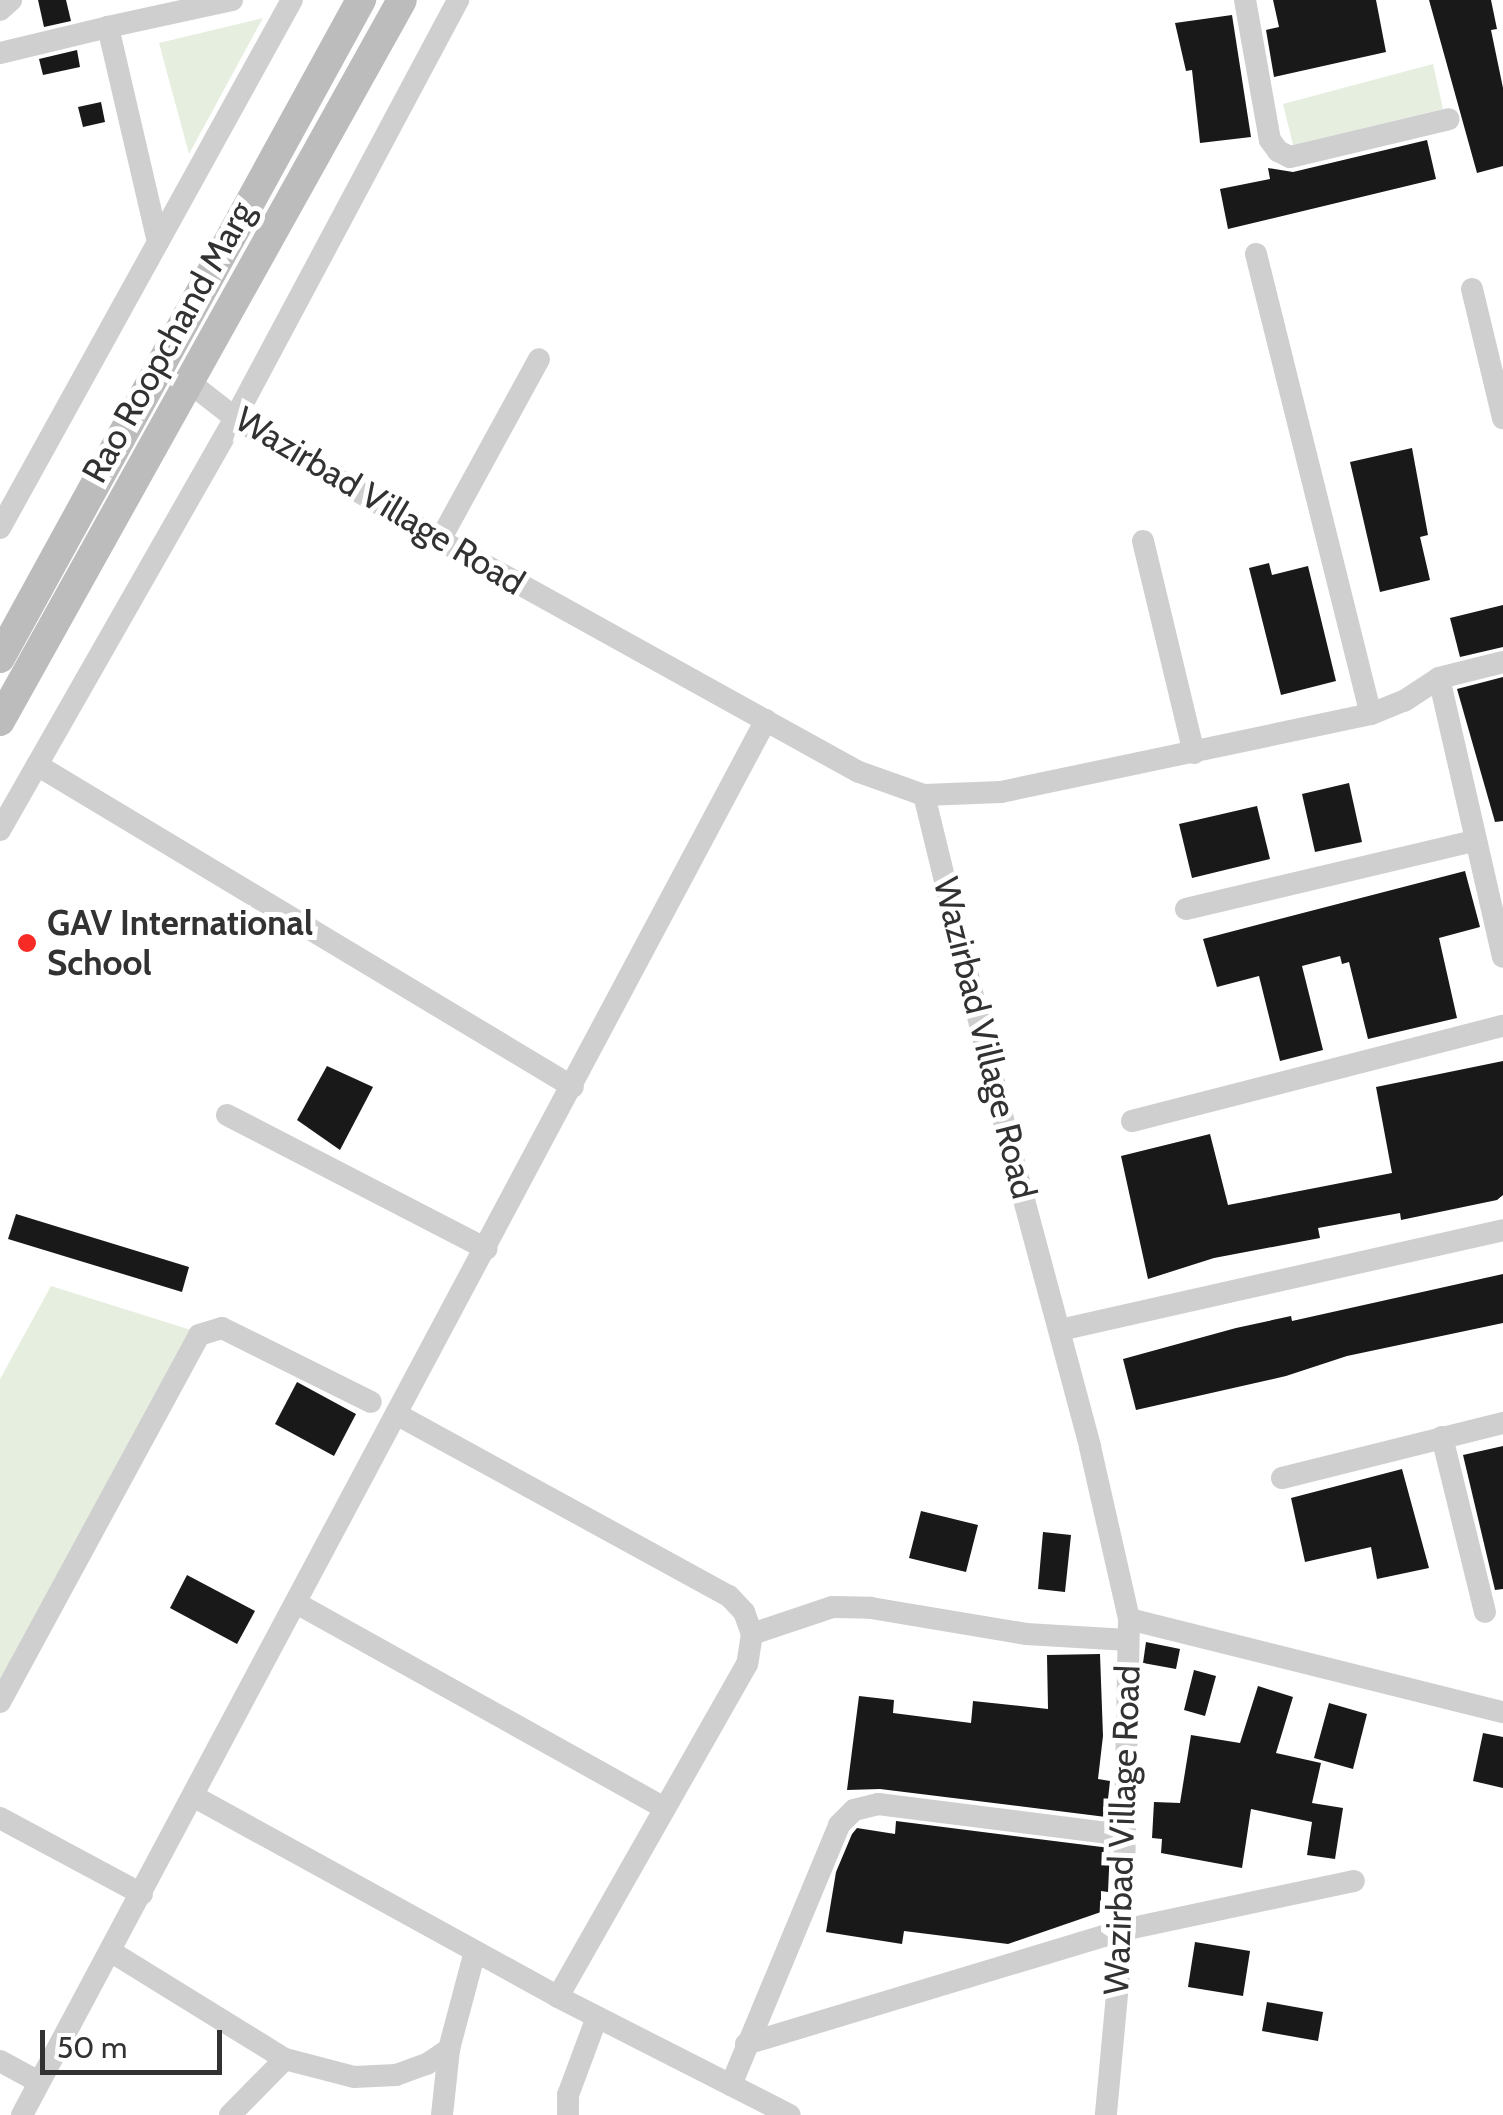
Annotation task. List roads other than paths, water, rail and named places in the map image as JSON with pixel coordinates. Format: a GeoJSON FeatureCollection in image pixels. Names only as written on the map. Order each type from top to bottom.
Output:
{"type":"FeatureCollection","features":[{"type":"Feature","properties":{"kind":"main road","name":"Rao Roopchand Marg"},"geometry":{"type":"LineString","coordinates":[[4,643],[361,0]]}},
{"type":"Feature","properties":{"kind":"main road","name":"Rao Roopchand Marg"},"geometry":{"type":"LineString","coordinates":[[0,721],[189,382],[392,4]]}},
{"type":"Feature","properties":{"kind":"street"},"geometry":{"type":"LineString","coordinates":[[0,10],[10,0]]}},
{"type":"Feature","properties":{"kind":"street"},"geometry":{"type":"LineString","coordinates":[[0,53],[232,0]]}},
{"type":"Feature","properties":{"kind":"street"},"geometry":{"type":"LineString","coordinates":[[0,528],[292,0]]}},
{"type":"Feature","properties":{"kind":"street"},"geometry":{"type":"LineString","coordinates":[[0,830],[235,418],[458,0]]}},
{"type":"Feature","properties":{"kind":"street"},"geometry":{"type":"LineString","coordinates":[[1245,0],[1270,140],[1278,152],[1290,157],[1449,119]]}},
{"type":"Feature","properties":{"kind":"street"},"geometry":{"type":"LineString","coordinates":[[108,27],[158,242]]}},
{"type":"Feature","properties":{"kind":"street"},"geometry":{"type":"LineString","coordinates":[[1256,254],[1371,714]]}},
{"type":"Feature","properties":{"kind":"street"},"geometry":{"type":"LineString","coordinates":[[1472,289],[1494,351],[1503,418]]}},
{"type":"Feature","properties":{"kind":"street"},"geometry":{"type":"LineString","coordinates":[[440,540],[540,359]]}},
{"type":"Feature","properties":{"kind":"street","name":"Wazirbad Village Road"},"geometry":{"type":"LineString","coordinates":[[189,382],[235,418],[440,540],[859,772],[924,795],[1060,1330],[1129,1630],[1123,1930],[1106,2115]]}},
{"type":"Feature","properties":{"kind":"street"},"geometry":{"type":"LineString","coordinates":[[1143,541],[1194,753]]}},
{"type":"Feature","properties":{"kind":"street"},"geometry":{"type":"LineString","coordinates":[[924,795],[1001,792],[1371,714],[1404,701],[1439,678],[1503,662]]}},
{"type":"Feature","properties":{"kind":"street"},"geometry":{"type":"LineString","coordinates":[[1439,678],[1503,958]]}},
{"type":"Feature","properties":{"kind":"street"},"geometry":{"type":"LineString","coordinates":[[22,2115],[298,1604],[766,720]]}},
{"type":"Feature","properties":{"kind":"street"},"geometry":{"type":"LineString","coordinates":[[37,765],[572,1087]]}},
{"type":"Feature","properties":{"kind":"street"},"geometry":{"type":"LineString","coordinates":[[1186,909],[1474,841]]}},
{"type":"Feature","properties":{"kind":"street"},"geometry":{"type":"LineString","coordinates":[[1132,1121],[1503,1026]]}},
{"type":"Feature","properties":{"kind":"street"},"geometry":{"type":"LineString","coordinates":[[227,1116],[487,1248]]}},
{"type":"Feature","properties":{"kind":"street"},"geometry":{"type":"LineString","coordinates":[[1060,1330],[1503,1230]]}},
{"type":"Feature","properties":{"kind":"street"},"geometry":{"type":"LineString","coordinates":[[0,1702],[198,1335],[222,1328],[371,1402]]}},
{"type":"Feature","properties":{"kind":"street"},"geometry":{"type":"LineString","coordinates":[[398,1416],[729,1596],[744,1612],[752,1634],[748,1664],[558,1997]]}},
{"type":"Feature","properties":{"kind":"street"},"geometry":{"type":"LineString","coordinates":[[1282,1478],[1503,1422]]}},
{"type":"Feature","properties":{"kind":"street"},"geometry":{"type":"LineString","coordinates":[[1442,1437],[1485,1612]]}},
{"type":"Feature","properties":{"kind":"street"},"geometry":{"type":"LineString","coordinates":[[298,1604],[664,1807]]}},
{"type":"Feature","properties":{"kind":"street"},"geometry":{"type":"LineString","coordinates":[[752,1634],[832,1607],[872,1608],[1026,1634],[1129,1630],[1503,1712]]}},
{"type":"Feature","properties":{"kind":"street"},"geometry":{"type":"LineString","coordinates":[[194,1796],[558,1997],[790,2115]]}},
{"type":"Feature","properties":{"kind":"street"},"geometry":{"type":"LineString","coordinates":[[731,2085],[839,1824],[854,1810],[878,1804],[1125,1835]]}},
{"type":"Feature","properties":{"kind":"street"},"geometry":{"type":"LineString","coordinates":[[0,1818],[142,1894]]}},
{"type":"Feature","properties":{"kind":"street"},"geometry":{"type":"LineString","coordinates":[[746,2044],[1123,1930],[1354,1881]]}},
{"type":"Feature","properties":{"kind":"street"},"geometry":{"type":"LineString","coordinates":[[110,1951],[285,2059],[354,2077],[396,2075],[426,2064],[449,2049]]}},
{"type":"Feature","properties":{"kind":"street"},"geometry":{"type":"LineString","coordinates":[[442,2115],[449,2049],[475,1951]]}},
{"type":"Feature","properties":{"kind":"street"},"geometry":{"type":"LineString","coordinates":[[568,2115],[568,2095],[597,2017]]}},
{"type":"Feature","properties":{"kind":"street"},"geometry":{"type":"LineString","coordinates":[[230,2115],[285,2059]]}},
{"type":"Feature","properties":{"kind":"street"},"geometry":{"type":"LineString","coordinates":[[0,2062],[37,2081]]}},
{"type":"Feature","properties":{"kind":"place","name":"GAV International School"},"geometry":{"type":"Point","coordinates":[27,943]}}]}
